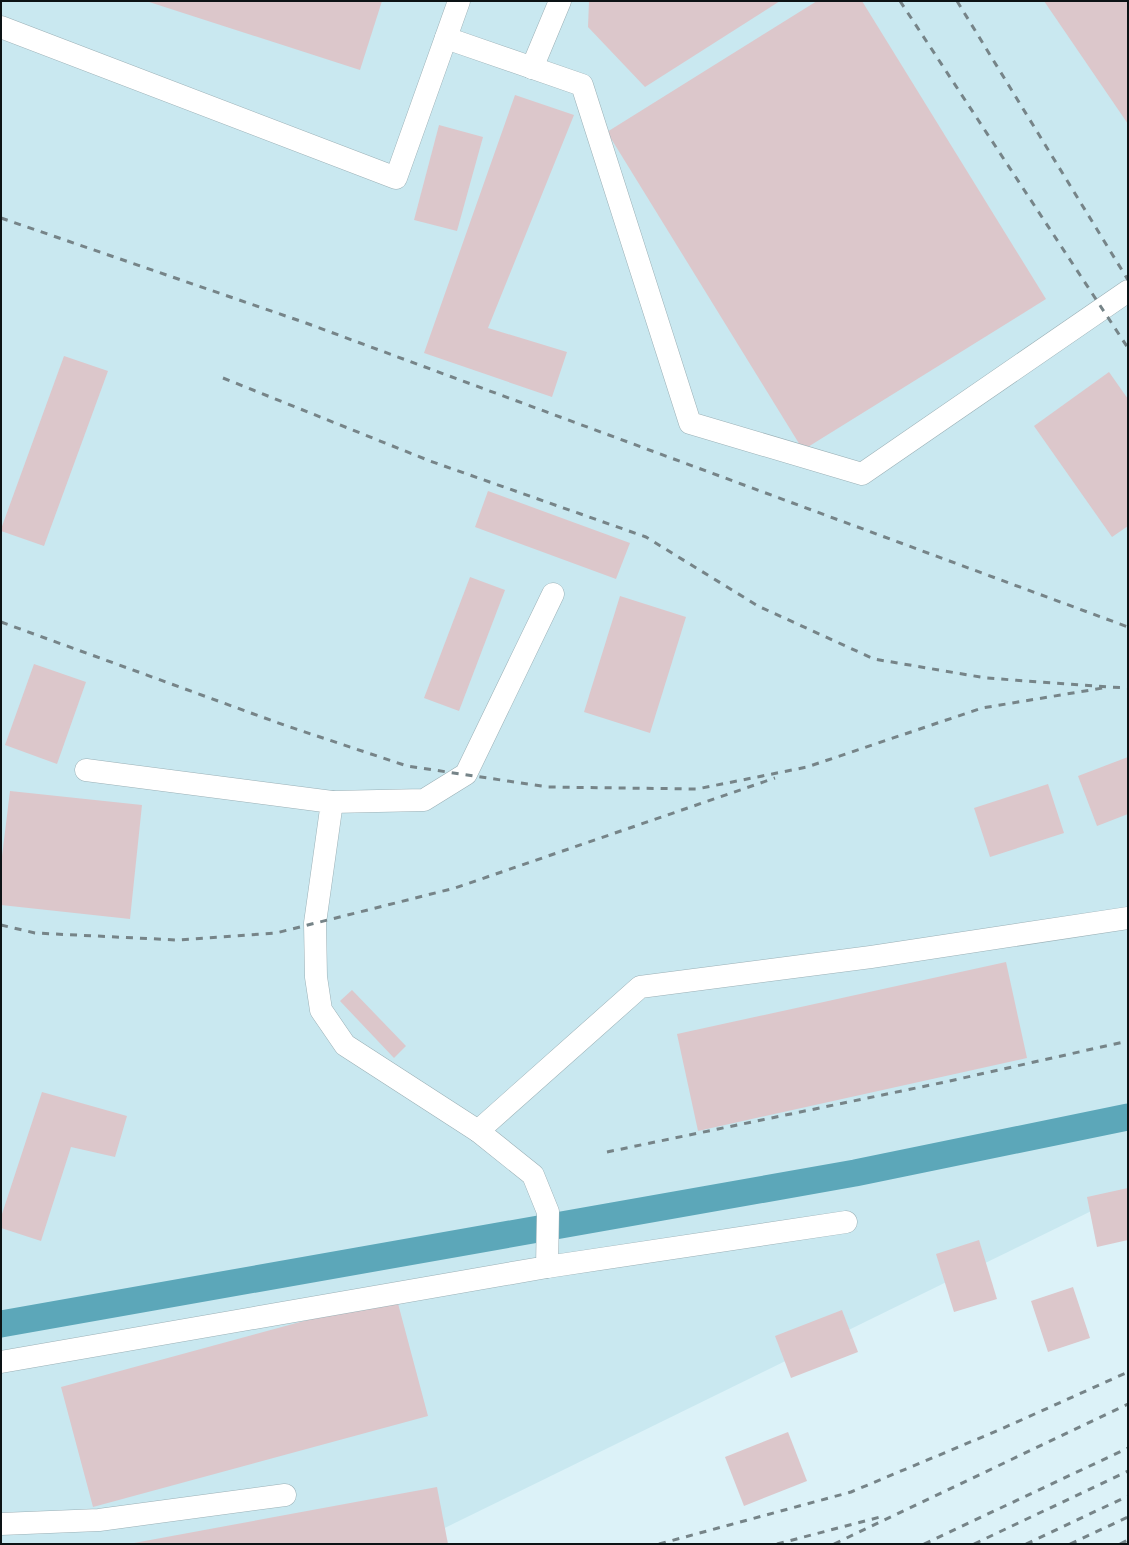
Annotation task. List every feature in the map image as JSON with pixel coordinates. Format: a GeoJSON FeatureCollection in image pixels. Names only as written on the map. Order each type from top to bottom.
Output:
{"type":"FeatureCollection","features":[{"type":"Feature","properties":{"kind":"street"},"geometry":{"type":"LineString","coordinates":[[1,27],[396,178],[459,1]]}},
{"type":"Feature","properties":{"kind":"street"},"geometry":{"type":"LineString","coordinates":[[532,68],[560,1]]}},
{"type":"Feature","properties":{"kind":"street"},"geometry":{"type":"LineString","coordinates":[[446,38],[582,85],[690,423],[862,474],[1128,291]]}},
{"type":"Feature","properties":{"kind":"street"},"geometry":{"type":"LineString","coordinates":[[86,770],[332,802],[424,800],[466,774],[553,594]]}},
{"type":"Feature","properties":{"kind":"street"},"geometry":{"type":"LineString","coordinates":[[332,802],[315,923],[316,977],[321,1010],[345,1045],[478,1130],[533,1175],[548,1212],[547,1267]]}},
{"type":"Feature","properties":{"kind":"street"},"geometry":{"type":"LineString","coordinates":[[478,1130],[640,987],[871,957],[1128,918]]}},
{"type":"Feature","properties":{"kind":"street"},"geometry":{"type":"LineString","coordinates":[[1,1362],[547,1267],[846,1222]]}},
{"type":"Feature","properties":{"kind":"street"},"geometry":{"type":"LineString","coordinates":[[1,1524],[99,1520],[285,1495]]}},
{"type":"Feature","properties":{"kind":"shaded area"},"geometry":{"type":"Polygon","coordinates":[[[1,1],[1128,1],[1128,1193],[412,1544],[1,1544],[1,1]]]}},
{"type":"Feature","properties":{"kind":"building"},"geometry":{"type":"Polygon","coordinates":[[[146,1],[382,1],[360,70],[146,1]]]}},
{"type":"Feature","properties":{"kind":"building"},"geometry":{"type":"Polygon","coordinates":[[[589,1],[780,1],[645,87],[588,27],[589,1]]]}},
{"type":"Feature","properties":{"kind":"building"},"geometry":{"type":"Polygon","coordinates":[[[817,1],[862,1],[1046,299],[803,450],[607,132],[817,1]]]}},
{"type":"Feature","properties":{"kind":"building"},"geometry":{"type":"Polygon","coordinates":[[[1044,1],[1128,1],[1128,124],[1044,1]]]}},
{"type":"Feature","properties":{"kind":"building"},"geometry":{"type":"Polygon","coordinates":[[[515,95],[574,115],[488,328],[567,352],[552,397],[424,353],[515,95]]]}},
{"type":"Feature","properties":{"kind":"building"},"geometry":{"type":"Polygon","coordinates":[[[439,125],[483,137],[457,231],[414,220],[439,125]]]}},
{"type":"Feature","properties":{"kind":"building"},"geometry":{"type":"Polygon","coordinates":[[[64,356],[108,371],[44,546],[1,531],[1,529],[64,356]]]}},
{"type":"Feature","properties":{"kind":"building"},"geometry":{"type":"Polygon","coordinates":[[[1109,372],[1128,399],[1128,526],[1112,537],[1034,426],[1109,372]]]}},
{"type":"Feature","properties":{"kind":"building"},"geometry":{"type":"Polygon","coordinates":[[[488,491],[630,543],[616,579],[475,527],[488,491]]]}},
{"type":"Feature","properties":{"kind":"building"},"geometry":{"type":"Polygon","coordinates":[[[470,577],[505,590],[459,711],[424,698],[470,577]]]}},
{"type":"Feature","properties":{"kind":"building"},"geometry":{"type":"Polygon","coordinates":[[[620,596],[686,617],[650,733],[584,712],[620,596]]]}},
{"type":"Feature","properties":{"kind":"building"},"geometry":{"type":"Polygon","coordinates":[[[34,664],[86,682],[57,764],[5,745],[34,664]]]}},
{"type":"Feature","properties":{"kind":"building"},"geometry":{"type":"Polygon","coordinates":[[[1128,757],[1128,814],[1097,826],[1078,776],[1128,757]]]}},
{"type":"Feature","properties":{"kind":"building"},"geometry":{"type":"Polygon","coordinates":[[[1048,784],[1064,833],[990,857],[974,808],[1048,784]]]}},
{"type":"Feature","properties":{"kind":"building"},"geometry":{"type":"Polygon","coordinates":[[[10,791],[142,805],[130,919],[1,905],[1,864],[10,791]]]}},
{"type":"Feature","properties":{"kind":"building"},"geometry":{"type":"Polygon","coordinates":[[[1006,962],[1027,1058],[698,1131],[677,1034],[1006,962]]]}},
{"type":"Feature","properties":{"kind":"building"},"geometry":{"type":"Polygon","coordinates":[[[352,990],[406,1046],[394,1058],[340,1001],[352,990]]]}},
{"type":"Feature","properties":{"kind":"building"},"geometry":{"type":"Polygon","coordinates":[[[42,1092],[127,1116],[115,1157],[71,1147],[41,1241],[1,1228],[1,1217],[42,1092]]]}},
{"type":"Feature","properties":{"kind":"building"},"geometry":{"type":"Polygon","coordinates":[[[1128,1188],[1128,1240],[1097,1247],[1087,1197],[1128,1188]]]}},
{"type":"Feature","properties":{"kind":"building"},"geometry":{"type":"Polygon","coordinates":[[[979,1240],[997,1299],[954,1312],[936,1254],[979,1240]]]}},
{"type":"Feature","properties":{"kind":"building"},"geometry":{"type":"Polygon","coordinates":[[[1073,1287],[1090,1338],[1048,1352],[1031,1301],[1073,1287]]]}},
{"type":"Feature","properties":{"kind":"building"},"geometry":{"type":"Polygon","coordinates":[[[396,1296],[428,1416],[93,1507],[61,1387],[396,1296]]]}},
{"type":"Feature","properties":{"kind":"building"},"geometry":{"type":"Polygon","coordinates":[[[842,1310],[858,1352],[791,1378],[775,1336],[842,1310]]]}},
{"type":"Feature","properties":{"kind":"building"},"geometry":{"type":"Polygon","coordinates":[[[788,1432],[807,1481],[744,1506],[725,1457],[788,1432]]]}},
{"type":"Feature","properties":{"kind":"building"},"geometry":{"type":"Polygon","coordinates":[[[437,1487],[448,1544],[134,1544],[134,1543],[437,1487]]]}},
{"type":"Feature","properties":{"kind":"waterway"},"geometry":{"type":"LineString","coordinates":[[1,1324],[855,1173],[1128,1117]]}},
{"type":"Feature","properties":{"kind":"railway"},"geometry":{"type":"LineString","coordinates":[[900,1],[1128,348]]}},
{"type":"Feature","properties":{"kind":"railway"},"geometry":{"type":"LineString","coordinates":[[957,1],[1128,280]]}},
{"type":"Feature","properties":{"kind":"railway"},"geometry":{"type":"LineString","coordinates":[[1,218],[306,323],[1128,627]]}},
{"type":"Feature","properties":{"kind":"railway"},"geometry":{"type":"LineString","coordinates":[[223,378],[430,461],[646,537],[758,606],[874,659],[986,678],[1128,688]]}},
{"type":"Feature","properties":{"kind":"railway"},"geometry":{"type":"LineString","coordinates":[[1,622],[284,725],[407,766],[548,787],[697,789],[807,767],[982,708],[1109,687]]}},
{"type":"Feature","properties":{"kind":"railway"},"geometry":{"type":"LineString","coordinates":[[1,925],[35,933],[177,940],[276,933],[455,888],[775,778]]}},
{"type":"Feature","properties":{"kind":"railway"},"geometry":{"type":"LineString","coordinates":[[607,1152],[945,1082],[1128,1041]]}},
{"type":"Feature","properties":{"kind":"railway"},"geometry":{"type":"LineString","coordinates":[[659,1544],[851,1492],[999,1430],[1128,1372]]}},
{"type":"Feature","properties":{"kind":"railway"},"geometry":{"type":"LineString","coordinates":[[834,1544],[1128,1404]]}},
{"type":"Feature","properties":{"kind":"railway"},"geometry":{"type":"LineString","coordinates":[[924,1544],[1128,1448]]}},
{"type":"Feature","properties":{"kind":"railway"},"geometry":{"type":"LineString","coordinates":[[974,1544],[1128,1471]]}},
{"type":"Feature","properties":{"kind":"railway"},"geometry":{"type":"LineString","coordinates":[[1026,1544],[1128,1496]]}},
{"type":"Feature","properties":{"kind":"railway"},"geometry":{"type":"LineString","coordinates":[[777,1544],[884,1516]]}},
{"type":"Feature","properties":{"kind":"railway"},"geometry":{"type":"LineString","coordinates":[[1070,1544],[1128,1517]]}},
{"type":"Feature","properties":{"kind":"railway"},"geometry":{"type":"LineString","coordinates":[[1120,1544],[1128,1540]]}}]}
